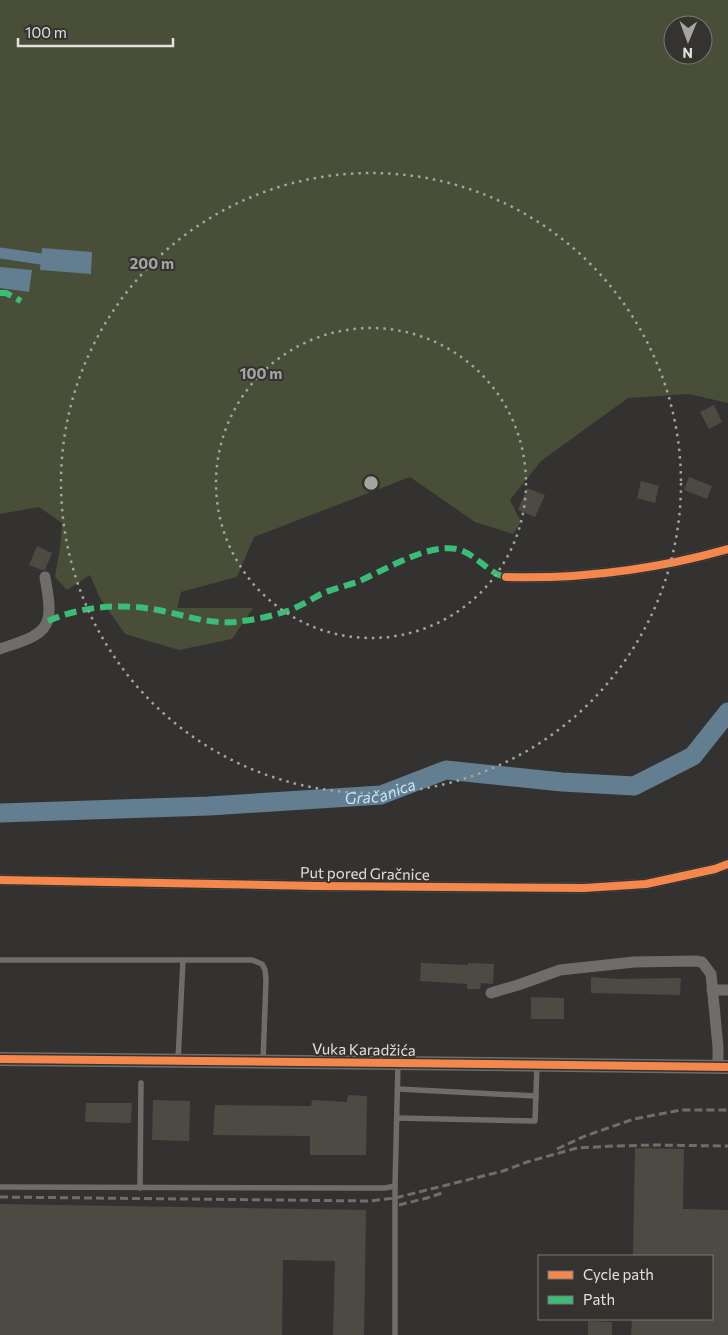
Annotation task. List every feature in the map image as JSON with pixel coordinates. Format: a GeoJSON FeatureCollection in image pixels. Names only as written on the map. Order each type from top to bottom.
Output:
{"type":"FeatureCollection","features":[{"type":"Feature","properties":{"kind":"street"},"geometry":{"type":"LineString","coordinates":[[506,577],[559,577],[612,572],[686,559],[728,549]]}},
{"type":"Feature","properties":{"kind":"street"},"geometry":{"type":"LineString","coordinates":[[0,649],[28,638],[44,629],[48,621],[49,611],[45,577]]}},
{"type":"Feature","properties":{"kind":"street","name":"Put pored Gračnice"},"geometry":{"type":"LineString","coordinates":[[0,880],[317,886],[584,888],[646,884],[715,869],[728,864]]}},
{"type":"Feature","properties":{"kind":"street"},"geometry":{"type":"LineString","coordinates":[[491,993],[560,970],[634,962],[702,962],[711,974],[718,1047],[723,1067]]}},
{"type":"Feature","properties":{"kind":"street"},"geometry":{"type":"LineString","coordinates":[[712,990],[728,990]]}},
{"type":"Feature","properties":{"kind":"street","name":"Vuka Karadžića"},"geometry":{"type":"LineString","coordinates":[[0,1060],[723,1067]]}},
{"type":"Feature","properties":{"kind":"lane"},"geometry":{"type":"LineString","coordinates":[[0,960],[252,960],[262,964],[265,970],[263,1062]]}},
{"type":"Feature","properties":{"kind":"lane"},"geometry":{"type":"LineString","coordinates":[[178,1061],[182,960]]}},
{"type":"Feature","properties":{"kind":"lane"},"geometry":{"type":"LineString","coordinates":[[395,1335],[395,1186],[398,1063]]}},
{"type":"Feature","properties":{"kind":"lane"},"geometry":{"type":"LineString","coordinates":[[397,1118],[535,1121],[537,1065]]}},
{"type":"Feature","properties":{"kind":"lane"},"geometry":{"type":"LineString","coordinates":[[140,1188],[142,1083]]}},
{"type":"Feature","properties":{"kind":"lane"},"geometry":{"type":"LineString","coordinates":[[398,1089],[536,1096]]}},
{"type":"Feature","properties":{"kind":"lane"},"geometry":{"type":"LineString","coordinates":[[0,1187],[361,1188],[395,1186]]}},
{"type":"Feature","properties":{"kind":"green space"},"geometry":{"type":"Polygon","coordinates":[[[0,0],[728,0],[728,403],[689,394],[628,398],[541,461],[510,500],[521,522],[513,534],[475,522],[410,477],[254,537],[237,577],[181,592],[177,608],[253,608],[232,639],[179,650],[125,634],[100,598],[90,575],[67,590],[55,577],[62,523],[39,507],[0,514],[0,0]]]}},
{"type":"Feature","properties":{"kind":"water"},"geometry":{"type":"Polygon","coordinates":[[[42,248],[92,252],[91,274],[40,270],[42,248]]]}},
{"type":"Feature","properties":{"kind":"water"},"geometry":{"type":"Polygon","coordinates":[[[0,267],[32,270],[29,292],[0,288],[0,267]]]}},
{"type":"Feature","properties":{"kind":"building"},"geometry":{"type":"Polygon","coordinates":[[[714,405],[722,422],[709,429],[700,412],[714,405]]]}},
{"type":"Feature","properties":{"kind":"building"},"geometry":{"type":"Polygon","coordinates":[[[689,477],[712,486],[707,499],[684,490],[689,477]]]}},
{"type":"Feature","properties":{"kind":"building"},"geometry":{"type":"Polygon","coordinates":[[[641,481],[659,486],[655,503],[637,498],[641,481]]]}},
{"type":"Feature","properties":{"kind":"building"},"geometry":{"type":"Polygon","coordinates":[[[527,488],[545,495],[535,517],[518,510],[527,488]]]}},
{"type":"Feature","properties":{"kind":"building"},"geometry":{"type":"Polygon","coordinates":[[[37,546],[52,553],[45,570],[29,565],[37,546]]]}},
{"type":"Feature","properties":{"kind":"building"},"geometry":{"type":"Polygon","coordinates":[[[421,963],[494,964],[493,984],[481,983],[480,989],[467,989],[467,984],[420,981],[421,963]]]}},
{"type":"Feature","properties":{"kind":"building"},"geometry":{"type":"Polygon","coordinates":[[[591,977],[617,979],[681,978],[680,995],[591,993],[591,977]]]}},
{"type":"Feature","properties":{"kind":"building"},"geometry":{"type":"Polygon","coordinates":[[[531,997],[564,998],[564,1019],[531,1019],[531,997]]]}},
{"type":"Feature","properties":{"kind":"building"},"geometry":{"type":"Polygon","coordinates":[[[348,1095],[367,1096],[366,1155],[310,1155],[310,1136],[213,1135],[215,1105],[311,1106],[312,1100],[347,1102],[348,1095]]]}},
{"type":"Feature","properties":{"kind":"building"},"geometry":{"type":"Polygon","coordinates":[[[153,1100],[190,1101],[189,1141],[152,1140],[153,1100]]]}},
{"type":"Feature","properties":{"kind":"building"},"geometry":{"type":"Polygon","coordinates":[[[86,1103],[132,1103],[131,1123],[85,1122],[86,1103]]]}},
{"type":"Feature","properties":{"kind":"building"},"geometry":{"type":"Polygon","coordinates":[[[635,1148],[684,1149],[683,1209],[728,1210],[728,1335],[631,1335],[632,1320],[713,1320],[713,1255],[633,1255],[635,1148]]]}},
{"type":"Feature","properties":{"kind":"building"},"geometry":{"type":"Polygon","coordinates":[[[0,1204],[366,1210],[364,1335],[333,1335],[335,1261],[283,1260],[282,1335],[0,1335],[0,1204]]]}},
{"type":"Feature","properties":{"kind":"building"},"geometry":{"type":"Polygon","coordinates":[[[588,1321],[612,1322],[612,1335],[588,1335],[588,1321]]]}},
{"type":"Feature","properties":{"kind":"waterway"},"geometry":{"type":"LineString","coordinates":[[0,253],[41,259]]}},
{"type":"Feature","properties":{"kind":"waterway","name":"Gračanica"},"geometry":{"type":"LineString","coordinates":[[0,813],[209,806],[381,795],[446,770],[562,782],[634,786],[693,756],[728,712]]}},
{"type":"Feature","properties":{"kind":"railway"},"geometry":{"type":"LineString","coordinates":[[557,1149],[585,1136],[634,1119],[681,1110],[728,1110]]}},
{"type":"Feature","properties":{"kind":"railway"},"geometry":{"type":"LineString","coordinates":[[0,1197],[369,1201],[395,1198],[503,1171],[577,1148],[655,1145],[728,1146]]}},
{"type":"Feature","properties":{"kind":"railway"},"geometry":{"type":"LineString","coordinates":[[399,1205],[442,1193]]}},
{"type":"Feature","properties":{"kind":"marked path"},"geometry":{"type":"LineString","coordinates":[[0,293],[6,293],[21,301]]}},
{"type":"Feature","properties":{"kind":"marked path"},"geometry":{"type":"LineString","coordinates":[[48,621],[90,609],[119,606],[148,608],[216,622],[254,619],[291,609],[321,594],[357,582],[406,559],[445,548],[462,551],[496,574],[506,577]]}},
{"type":"Feature","properties":{"kind":"cycle path"},"geometry":{"type":"LineString","coordinates":[[506,577],[562,576],[618,571],[674,562],[728,549]]}},
{"type":"Feature","properties":{"kind":"cycle path"},"geometry":{"type":"LineString","coordinates":[[0,880],[317,886],[584,888],[646,884],[715,869],[728,864]]}},
{"type":"Feature","properties":{"kind":"cycle path"},"geometry":{"type":"LineString","coordinates":[[0,1059],[728,1067]]}}]}
